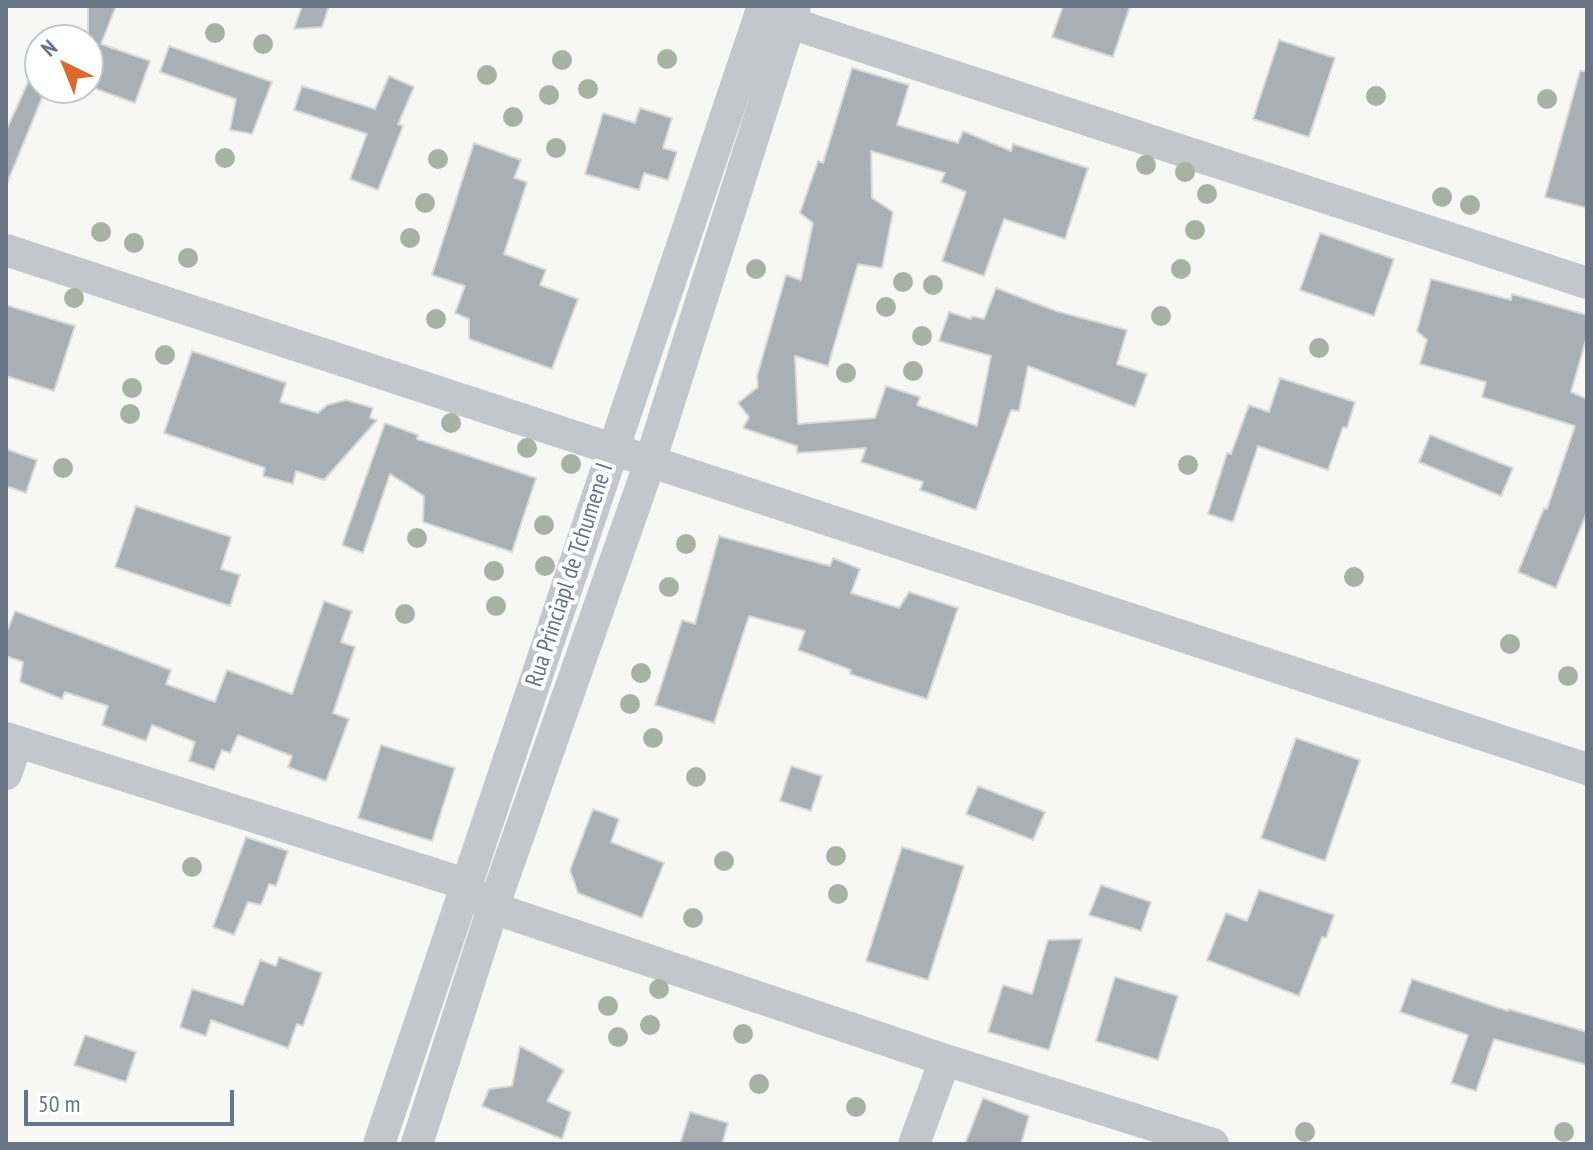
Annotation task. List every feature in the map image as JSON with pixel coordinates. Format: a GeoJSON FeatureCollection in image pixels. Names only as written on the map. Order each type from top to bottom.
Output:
{"type":"FeatureCollection","features":[{"type":"Feature","properties":{"kind":"street"},"geometry":{"type":"LineString","coordinates":[[770,11],[1587,283]]}},
{"type":"Feature","properties":{"kind":"street","name":"Rua Princiapl de Tchumene I"},"geometry":{"type":"LineString","coordinates":[[379,1144],[612,449],[770,11]]}},
{"type":"Feature","properties":{"kind":"street","name":"Rua Princiapl de Tchumene I"},"geometry":{"type":"LineString","coordinates":[[417,1144],[493,908],[650,462],[770,11]]}},
{"type":"Feature","properties":{"kind":"street"},"geometry":{"type":"LineString","coordinates":[[6,250],[1587,769]]}},
{"type":"Feature","properties":{"kind":"street"},"geometry":{"type":"LineString","coordinates":[[6,774],[12,740],[453,880],[493,908],[945,1060],[1213,1144]]}},
{"type":"Feature","properties":{"kind":"street"},"geometry":{"type":"LineString","coordinates":[[914,1144],[945,1060]]}},
{"type":"Feature","properties":{"kind":"building"},"geometry":{"type":"Polygon","coordinates":[[[88,6],[116,6],[104,36],[104,24],[88,24],[88,6]]]}},
{"type":"Feature","properties":{"kind":"building"},"geometry":{"type":"Polygon","coordinates":[[[302,6],[329,6],[322,27],[294,29],[302,6]]]}},
{"type":"Feature","properties":{"kind":"building"},"geometry":{"type":"Polygon","coordinates":[[[1063,6],[1130,6],[1113,57],[1052,37],[1063,6]]]}},
{"type":"Feature","properties":{"kind":"building"},"geometry":{"type":"Polygon","coordinates":[[[1279,40],[1335,58],[1309,137],[1253,119],[1279,40]]]}},
{"type":"Feature","properties":{"kind":"building"},"geometry":{"type":"Polygon","coordinates":[[[104,45],[150,61],[135,103],[104,92],[104,45]]]}},
{"type":"Feature","properties":{"kind":"building"},"geometry":{"type":"Polygon","coordinates":[[[169,46],[272,82],[252,134],[230,130],[236,99],[160,72],[169,46]]]}},
{"type":"Feature","properties":{"kind":"building"},"geometry":{"type":"Polygon","coordinates":[[[852,68],[909,85],[897,125],[958,143],[963,131],[1011,151],[1013,144],[1088,168],[1065,239],[1004,219],[984,276],[942,261],[966,192],[941,182],[945,173],[871,151],[872,198],[893,212],[882,268],[858,264],[828,366],[795,356],[798,424],[875,418],[886,386],[920,397],[917,405],[977,426],[991,356],[939,341],[949,312],[971,319],[972,316],[984,319],[996,288],[1056,311],[1127,330],[1117,364],[1147,374],[1135,407],[1028,366],[1019,411],[1011,410],[976,510],[920,490],[923,482],[861,462],[866,448],[797,453],[797,446],[743,428],[749,417],[738,403],[758,387],[757,376],[786,275],[801,280],[813,223],[800,213],[818,161],[823,163],[852,68]]]}},
{"type":"Feature","properties":{"kind":"building"},"geometry":{"type":"Polygon","coordinates":[[[1580,71],[1587,71],[1587,208],[1545,197],[1580,71]]]}},
{"type":"Feature","properties":{"kind":"building"},"geometry":{"type":"Polygon","coordinates":[[[389,76],[414,87],[398,124],[403,126],[378,190],[350,179],[367,134],[294,110],[302,86],[375,109],[389,76]]]}},
{"type":"Feature","properties":{"kind":"building"},"geometry":{"type":"Polygon","coordinates":[[[24,91],[24,104],[39,104],[6,186],[6,131],[24,91]]]}},
{"type":"Feature","properties":{"kind":"building"},"geometry":{"type":"Polygon","coordinates":[[[640,108],[672,118],[663,148],[677,152],[668,180],[644,173],[639,190],[585,174],[603,113],[635,123],[640,108]]]}},
{"type":"Feature","properties":{"kind":"building"},"geometry":{"type":"Polygon","coordinates":[[[474,143],[521,160],[514,178],[527,182],[504,254],[546,270],[540,285],[578,299],[552,369],[469,339],[469,319],[455,313],[465,286],[432,275],[474,143]]]}},
{"type":"Feature","properties":{"kind":"building"},"geometry":{"type":"Polygon","coordinates":[[[1320,233],[1394,259],[1374,316],[1300,290],[1320,233]]]}},
{"type":"Feature","properties":{"kind":"building"},"geometry":{"type":"Polygon","coordinates":[[[1431,279],[1511,300],[1512,294],[1587,315],[1587,336],[1571,392],[1587,399],[1587,512],[1556,588],[1518,572],[1544,508],[1547,509],[1575,426],[1482,397],[1486,382],[1420,364],[1427,340],[1417,331],[1431,279]]]}},
{"type":"Feature","properties":{"kind":"building"},"geometry":{"type":"Polygon","coordinates":[[[6,305],[75,326],[54,391],[6,376],[6,305]]]}},
{"type":"Feature","properties":{"kind":"building"},"geometry":{"type":"Polygon","coordinates":[[[192,351],[286,383],[280,402],[318,413],[327,405],[346,400],[373,408],[370,418],[377,420],[324,480],[296,471],[293,484],[263,476],[265,468],[164,433],[192,351]]]}},
{"type":"Feature","properties":{"kind":"building"},"geometry":{"type":"Polygon","coordinates":[[[1280,378],[1355,402],[1328,470],[1258,446],[1233,522],[1208,514],[1227,453],[1231,454],[1249,405],[1269,412],[1280,378]]]}},
{"type":"Feature","properties":{"kind":"building"},"geometry":{"type":"Polygon","coordinates":[[[385,423],[418,435],[417,439],[536,478],[512,552],[423,522],[424,496],[390,474],[363,553],[342,545],[385,423]]]}},
{"type":"Feature","properties":{"kind":"building"},"geometry":{"type":"Polygon","coordinates":[[[1430,435],[1513,468],[1501,496],[1419,462],[1430,435]]]}},
{"type":"Feature","properties":{"kind":"building"},"geometry":{"type":"Polygon","coordinates":[[[6,449],[37,460],[26,493],[6,486],[6,449]]]}},
{"type":"Feature","properties":{"kind":"building"},"geometry":{"type":"Polygon","coordinates":[[[136,506],[231,537],[221,569],[240,575],[230,606],[115,567],[136,506]]]}},
{"type":"Feature","properties":{"kind":"building"},"geometry":{"type":"Polygon","coordinates":[[[719,536],[830,566],[833,558],[860,569],[851,593],[899,608],[909,592],[958,608],[927,699],[850,674],[851,670],[798,650],[805,631],[749,616],[714,723],[655,705],[682,620],[695,624],[719,536]]]}},
{"type":"Feature","properties":{"kind":"building"},"geometry":{"type":"Polygon","coordinates":[[[324,601],[352,611],[341,642],[355,647],[333,713],[349,719],[326,781],[288,767],[292,756],[238,735],[230,753],[222,750],[214,770],[189,761],[195,742],[152,725],[146,741],[102,725],[108,706],[65,692],[62,699],[20,682],[23,662],[6,656],[6,634],[15,611],[171,670],[166,684],[215,702],[227,670],[292,694],[324,601]]]}},
{"type":"Feature","properties":{"kind":"building"},"geometry":{"type":"Polygon","coordinates":[[[1296,738],[1360,760],[1325,861],[1261,838],[1296,738]]]}},
{"type":"Feature","properties":{"kind":"building"},"geometry":{"type":"Polygon","coordinates":[[[381,745],[455,768],[432,841],[358,818],[381,745]]]}},
{"type":"Feature","properties":{"kind":"building"},"geometry":{"type":"Polygon","coordinates":[[[791,766],[822,776],[811,811],[780,801],[791,766]]]}},
{"type":"Feature","properties":{"kind":"building"},"geometry":{"type":"Polygon","coordinates":[[[978,786],[1045,812],[1033,840],[966,814],[978,786]]]}},
{"type":"Feature","properties":{"kind":"building"},"geometry":{"type":"Polygon","coordinates":[[[593,809],[619,819],[611,842],[664,863],[642,918],[578,893],[570,870],[593,809]]]}},
{"type":"Feature","properties":{"kind":"building"},"geometry":{"type":"Polygon","coordinates":[[[246,837],[288,851],[276,886],[269,884],[261,905],[248,902],[234,935],[213,927],[246,837]]]}},
{"type":"Feature","properties":{"kind":"building"},"geometry":{"type":"Polygon","coordinates":[[[902,847],[964,866],[928,980],[866,961],[902,847]]]}},
{"type":"Feature","properties":{"kind":"building"},"geometry":{"type":"Polygon","coordinates":[[[1101,885],[1151,902],[1141,931],[1089,915],[1101,885]]]}},
{"type":"Feature","properties":{"kind":"building"},"geometry":{"type":"Polygon","coordinates":[[[1259,890],[1334,915],[1299,996],[1207,960],[1226,913],[1247,921],[1259,890]]]}},
{"type":"Feature","properties":{"kind":"building"},"geometry":{"type":"Polygon","coordinates":[[[1082,939],[1049,1050],[988,1032],[1003,985],[1032,994],[1048,940],[1082,939]]]}},
{"type":"Feature","properties":{"kind":"building"},"geometry":{"type":"Polygon","coordinates":[[[279,957],[322,973],[303,1026],[297,1024],[288,1048],[211,1020],[206,1036],[180,1027],[192,989],[243,1005],[260,960],[276,966],[279,957]]]}},
{"type":"Feature","properties":{"kind":"building"},"geometry":{"type":"Polygon","coordinates":[[[1115,977],[1178,996],[1158,1060],[1096,1041],[1115,977]]]}},
{"type":"Feature","properties":{"kind":"building"},"geometry":{"type":"Polygon","coordinates":[[[1412,979],[1508,1011],[1587,1032],[1587,1065],[1494,1039],[1476,1091],[1451,1083],[1468,1035],[1400,1012],[1412,979]]]}},
{"type":"Feature","properties":{"kind":"building"},"geometry":{"type":"Polygon","coordinates":[[[85,1035],[136,1052],[126,1082],[74,1065],[85,1035]]]}},
{"type":"Feature","properties":{"kind":"building"},"geometry":{"type":"Polygon","coordinates":[[[520,1046],[564,1070],[547,1101],[571,1112],[562,1139],[482,1106],[489,1089],[512,1086],[520,1046]]]}},
{"type":"Feature","properties":{"kind":"building"},"geometry":{"type":"Polygon","coordinates":[[[983,1098],[1029,1116],[1021,1144],[965,1144],[983,1098]]]}},
{"type":"Feature","properties":{"kind":"building"},"geometry":{"type":"Polygon","coordinates":[[[690,1112],[728,1123],[722,1144],[680,1144],[690,1112]]]}}]}
